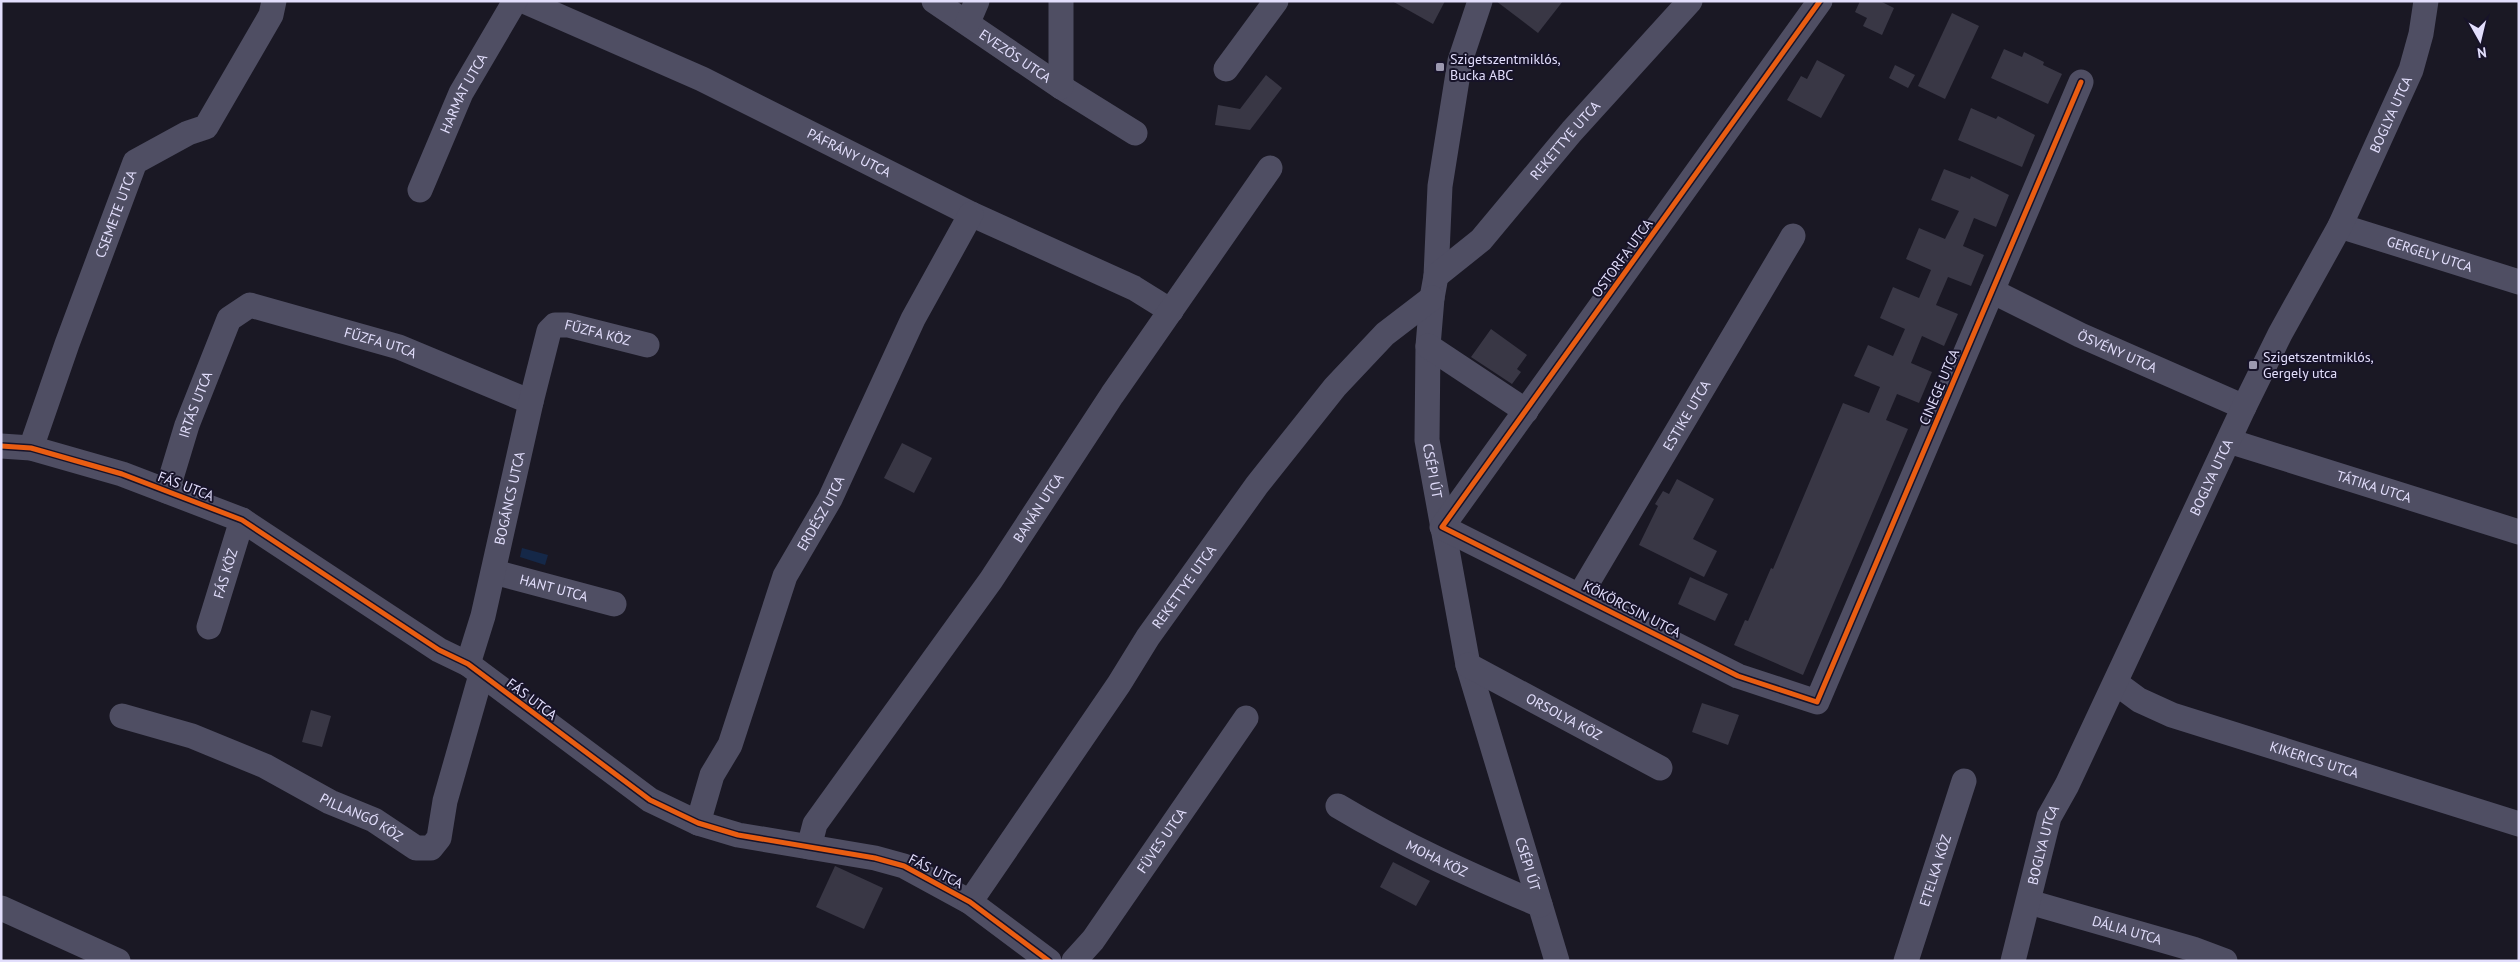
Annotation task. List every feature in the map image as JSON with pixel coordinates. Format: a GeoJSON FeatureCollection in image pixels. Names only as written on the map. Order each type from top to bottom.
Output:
{"type":"FeatureCollection","features":[{"type":"Feature","properties":{"kind":"street","name":"CSEMETE UTCA"},"geometry":{"type":"LineString","coordinates":[[31,448],[67,344],[135,162],[188,133],[206,127],[271,15],[274,1]]}},
{"type":"Feature","properties":{"kind":"street","name":"HARMAT UTCA"},"geometry":{"type":"LineString","coordinates":[[420,190],[461,93],[515,1]]}},
{"type":"Feature","properties":{"kind":"street","name":"PÁFRÁNY UTCA"},"geometry":{"type":"LineString","coordinates":[[524,1],[702,79],[971,214],[1134,288],[1171,311]]}},
{"type":"Feature","properties":{"kind":"street","name":"EVEZŐS UTCA"},"geometry":{"type":"LineString","coordinates":[[934,1],[973,12],[1061,87],[1135,133]]}},
{"type":"Feature","properties":{"kind":"street","name":"EVEZŐS UTCA"},"geometry":{"type":"LineString","coordinates":[[1061,1],[1061,87]]}},
{"type":"Feature","properties":{"kind":"street"},"geometry":{"type":"LineString","coordinates":[[1226,69],[1276,1]]}},
{"type":"Feature","properties":{"kind":"street","name":"REKETTYE UTCA"},"geometry":{"type":"LineString","coordinates":[[970,902],[1119,684],[1148,637],[1257,485],[1335,388],[1385,334],[1481,240],[1578,124],[1690,1]]}},
{"type":"Feature","properties":{"kind":"street","name":"OSTORFA UTCA"},"geometry":{"type":"LineString","coordinates":[[1442,527],[1820,1]]}},
{"type":"Feature","properties":{"kind":"street","name":"BOGLYA UTCA"},"geometry":{"type":"LineString","coordinates":[[2013,961],[2049,817],[2067,785],[2116,683],[2230,441],[2244,407],[2280,334],[2340,226],[2411,70],[2422,34],[2426,1]]}},
{"type":"Feature","properties":{"kind":"street","name":"CSÉPI ÚT"},"geometry":{"type":"LineString","coordinates":[[1476,3],[1460,61],[1440,186],[1434,287],[1428,346],[1427,440],[1468,664],[1557,961]]}},
{"type":"Feature","properties":{"kind":"street","name":"CINEGE UTCA"},"geometry":{"type":"LineString","coordinates":[[1817,702],[2081,82]]}},
{"type":"Feature","properties":{"kind":"street","name":"BANÁN UTCA"},"geometry":{"type":"LineString","coordinates":[[809,846],[815,824],[991,580],[1112,395],[1270,168]]}},
{"type":"Feature","properties":{"kind":"street","name":"ERDÉSZ UTCA"},"geometry":{"type":"LineString","coordinates":[[698,823],[712,775],[730,745],[786,576],[830,499],[913,319],[971,214]]}},
{"type":"Feature","properties":{"kind":"street","name":"GERGELY UTCA"},"geometry":{"type":"LineString","coordinates":[[2340,226],[2519,282]]}},
{"type":"Feature","properties":{"kind":"street","name":"ESTIKE UTCA"},"geometry":{"type":"LineString","coordinates":[[1580,595],[1793,236]]}},
{"type":"Feature","properties":{"kind":"street","name":"ÖSVÉNY UTCA"},"geometry":{"type":"LineString","coordinates":[[1992,291],[2080,335],[2244,407]]}},
{"type":"Feature","properties":{"kind":"street","name":"FŰZFA UTCA"},"geometry":{"type":"LineString","coordinates":[[229,318],[250,305],[259,307],[399,347],[531,402]]}},
{"type":"Feature","properties":{"kind":"street","name":"IRTÁS UTCA"},"geometry":{"type":"LineString","coordinates":[[167,491],[187,426],[229,318]]}},
{"type":"Feature","properties":{"kind":"street","name":"FŰZFA KÖZ"},"geometry":{"type":"LineString","coordinates":[[549,330],[556,325],[568,325],[647,345]]}},
{"type":"Feature","properties":{"kind":"street","name":"BOGÁNCS UTCA"},"geometry":{"type":"LineString","coordinates":[[475,670],[531,402],[549,330]]}},
{"type":"Feature","properties":{"kind":"street"},"geometry":{"type":"LineString","coordinates":[[1428,346],[1526,411]]}},
{"type":"Feature","properties":{"kind":"street","name":"TÁTIKA UTCA"},"geometry":{"type":"LineString","coordinates":[[2230,441],[2519,532]]}},
{"type":"Feature","properties":{"kind":"street","name":"FÁS UTCA"},"geometry":{"type":"LineString","coordinates":[[2,447],[31,448],[122,474],[242,520],[439,650],[475,670],[650,800],[698,823],[738,835],[875,858],[904,866],[970,902],[1049,961]]}},
{"type":"Feature","properties":{"kind":"street","name":"FÁS KÖZ"},"geometry":{"type":"LineString","coordinates":[[209,627],[242,520]]}},
{"type":"Feature","properties":{"kind":"street","name":"KÖKÖRCSIN UTCA"},"geometry":{"type":"LineString","coordinates":[[1442,527],[1738,676],[1817,702]]}},
{"type":"Feature","properties":{"kind":"street","name":"HANT UTCA"},"geometry":{"type":"LineString","coordinates":[[494,572],[614,604]]}},
{"type":"Feature","properties":{"kind":"street","name":"ORSOLYA KÖZ"},"geometry":{"type":"LineString","coordinates":[[1468,664],[1660,768]]}},
{"type":"Feature","properties":{"kind":"street","name":"PILLANGÓ KÖZ"},"geometry":{"type":"LineString","coordinates":[[122,716],[192,736],[265,766],[330,802],[374,820],[416,848],[431,848],[439,838],[445,801],[475,670]]}},
{"type":"Feature","properties":{"kind":"street","name":"KIKERICS UTCA"},"geometry":{"type":"LineString","coordinates":[[2116,683],[2139,700],[2172,715],[2519,824]]}},
{"type":"Feature","properties":{"kind":"street","name":"FÜVES UTCA"},"geometry":{"type":"LineString","coordinates":[[1074,961],[1093,940],[1246,718]]}},
{"type":"Feature","properties":{"kind":"street","name":"ETELKA KÖZ"},"geometry":{"type":"LineString","coordinates":[[1906,961],[1964,781]]}},
{"type":"Feature","properties":{"kind":"street","name":"MOHA KÖZ"},"geometry":{"type":"LineString","coordinates":[[1338,806],[1390,837],[1451,867],[1540,905]]}},
{"type":"Feature","properties":{"kind":"street","name":"DÁLIA UTCA"},"geometry":{"type":"LineString","coordinates":[[2029,902],[2193,949],[2225,961]]}},
{"type":"Feature","properties":{"kind":"street"},"geometry":{"type":"LineString","coordinates":[[1,908],[118,961]]}},
{"type":"Feature","properties":{"kind":"water"},"geometry":{"type":"Polygon","coordinates":[[[522,548],[548,555],[545,565],[520,557],[522,548]]]}},
{"type":"Feature","properties":{"kind":"building"},"geometry":{"type":"Polygon","coordinates":[[[1392,1],[1445,1],[1433,24],[1392,1]]]}},
{"type":"Feature","properties":{"kind":"building"},"geometry":{"type":"Polygon","coordinates":[[[1496,1],[1563,1],[1538,33],[1496,1]]]}},
{"type":"Feature","properties":{"kind":"building"},"geometry":{"type":"Polygon","coordinates":[[[1860,1],[1880,1],[1894,8],[1882,35],[1863,26],[1867,18],[1855,12],[1860,1]]]}},
{"type":"Feature","properties":{"kind":"building"},"geometry":{"type":"Polygon","coordinates":[[[1952,13],[1979,26],[1945,99],[1918,86],[1952,13]]]}},
{"type":"Feature","properties":{"kind":"building"},"geometry":{"type":"Polygon","coordinates":[[[2004,49],[2022,57],[2024,52],[2044,62],[2043,65],[2062,74],[2048,104],[1991,78],[2004,49]]]}},
{"type":"Feature","properties":{"kind":"building"},"geometry":{"type":"Polygon","coordinates":[[[1817,60],[1845,75],[1821,118],[1787,100],[1801,76],[1807,79],[1817,60]]]}},
{"type":"Feature","properties":{"kind":"building"},"geometry":{"type":"Polygon","coordinates":[[[1895,65],[1915,75],[1908,88],[1889,78],[1895,65]]]}},
{"type":"Feature","properties":{"kind":"building"},"geometry":{"type":"Polygon","coordinates":[[[1266,75],[1282,88],[1250,130],[1215,125],[1218,105],[1240,109],[1266,75]]]}},
{"type":"Feature","properties":{"kind":"building"},"geometry":{"type":"Polygon","coordinates":[[[1971,108],[1996,119],[1998,116],[2035,135],[2022,167],[1958,140],[1971,108]]]}},
{"type":"Feature","properties":{"kind":"building"},"geometry":{"type":"Polygon","coordinates":[[[1944,169],[1970,179],[1971,176],[2009,195],[1996,227],[1974,218],[1963,246],[1984,255],[1971,286],[1948,277],[1936,305],[1958,314],[1944,346],[1922,336],[1911,363],[1932,372],[1919,403],[1897,394],[1886,420],[1908,429],[1803,675],[1734,645],[1745,620],[1748,621],[1771,568],[1773,569],[1843,403],[1869,413],[1880,387],[1854,376],[1868,345],[1893,356],[1905,329],[1880,318],[1893,287],[1919,298],[1931,270],[1906,259],[1919,228],[1945,239],[1959,211],[1931,200],[1944,169]]]}},
{"type":"Feature","properties":{"kind":"building"},"geometry":{"type":"Polygon","coordinates":[[[1491,329],[1527,355],[1517,369],[1521,372],[1512,384],[1471,357],[1491,329]]]}},
{"type":"Feature","properties":{"kind":"building"},"geometry":{"type":"Polygon","coordinates":[[[902,443],[932,458],[914,493],[884,478],[902,443]]]}},
{"type":"Feature","properties":{"kind":"building"},"geometry":{"type":"Polygon","coordinates":[[[1677,479],[1714,499],[1693,539],[1717,551],[1704,577],[1639,545],[1658,506],[1655,504],[1663,491],[1669,494],[1677,479]]]}},
{"type":"Feature","properties":{"kind":"building"},"geometry":{"type":"Polygon","coordinates":[[[1690,577],[1728,594],[1715,621],[1678,604],[1690,577]]]}},
{"type":"Feature","properties":{"kind":"building"},"geometry":{"type":"Polygon","coordinates":[[[1702,703],[1739,715],[1728,745],[1692,732],[1702,703]]]}},
{"type":"Feature","properties":{"kind":"building"},"geometry":{"type":"Polygon","coordinates":[[[311,710],[331,716],[322,747],[302,742],[311,710]]]}},
{"type":"Feature","properties":{"kind":"building"},"geometry":{"type":"Polygon","coordinates":[[[1393,862],[1430,881],[1416,906],[1380,887],[1393,862]]]}},
{"type":"Feature","properties":{"kind":"building"},"geometry":{"type":"Polygon","coordinates":[[[835,866],[883,888],[864,929],[816,907],[835,866]]]}},
{"type":"Feature","properties":{"kind":"cycle path"},"geometry":{"type":"LineString","coordinates":[[1820,1],[1442,527],[1738,676],[1817,702],[2081,82]]}},
{"type":"Feature","properties":{"kind":"cycle path"},"geometry":{"type":"LineString","coordinates":[[1,446],[31,448],[122,474],[242,520],[439,650],[468,664],[650,800],[698,823],[738,835],[875,858],[904,866],[970,902],[1049,961]]}},
{"type":"Feature","properties":{"kind":"place","name":"Szigetszentmiklós, Bucka ABC"},"geometry":{"type":"Point","coordinates":[1440,67]}},
{"type":"Feature","properties":{"kind":"place","name":"Szigetszentmiklós, Gergely utca"},"geometry":{"type":"Point","coordinates":[2253,365]}}]}
